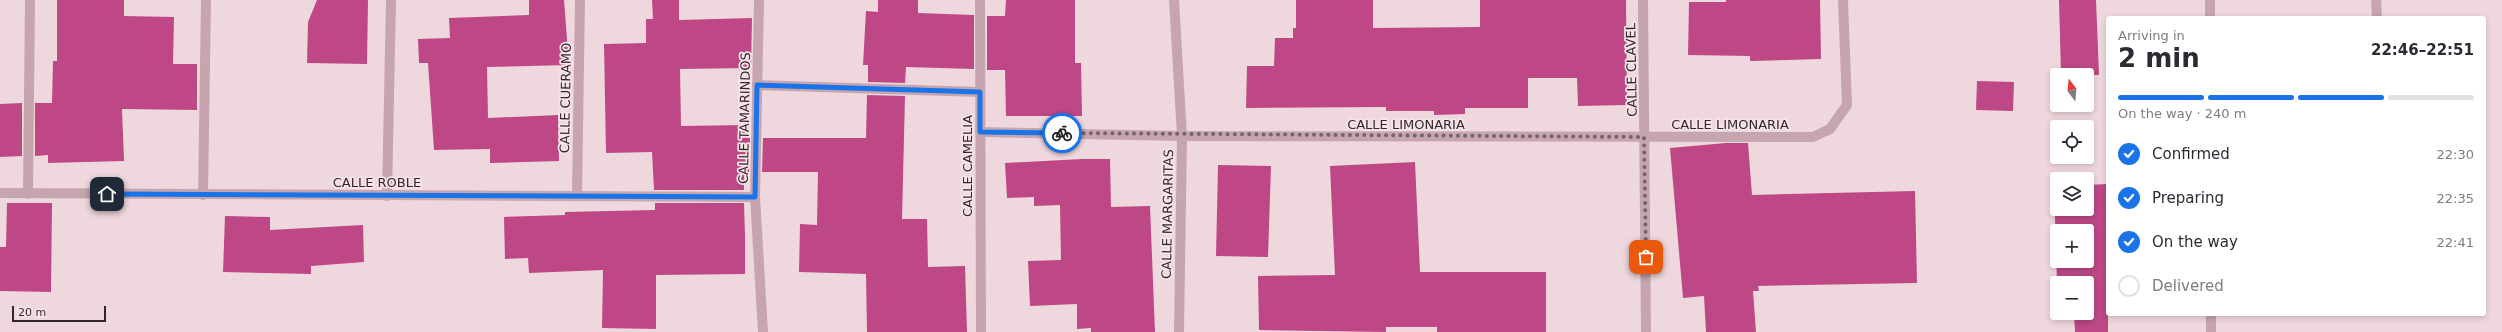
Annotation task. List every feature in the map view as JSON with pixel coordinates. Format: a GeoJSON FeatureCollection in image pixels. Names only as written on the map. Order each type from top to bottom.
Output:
{"type":"FeatureCollection","features":[{"type":"Feature","properties":{"kind":"street"},"geometry":{"type":"LineString","coordinates":[[28,194],[30,0]]}},
{"type":"Feature","properties":{"kind":"street"},"geometry":{"type":"LineString","coordinates":[[203,195],[206,0]]}},
{"type":"Feature","properties":{"kind":"street"},"geometry":{"type":"LineString","coordinates":[[388,196],[391,0]]}},
{"type":"Feature","properties":{"kind":"street","name":"CALLE CUERAMO"},"geometry":{"type":"LineString","coordinates":[[577,196],[580,0]]}},
{"type":"Feature","properties":{"kind":"street","name":"CALLE TAMARINDOS"},"geometry":{"type":"LineString","coordinates":[[759,0],[755,197],[763,332]]}},
{"type":"Feature","properties":{"kind":"street","name":"CALLE CAMELIA"},"geometry":{"type":"LineString","coordinates":[[980,0],[981,332]]}},
{"type":"Feature","properties":{"kind":"street","name":"CALLE MARGARITAS"},"geometry":{"type":"LineString","coordinates":[[1174,0],[1182,136],[1179,332]]}},
{"type":"Feature","properties":{"kind":"street","name":"CALLE CLAVEL"},"geometry":{"type":"LineString","coordinates":[[1643,0],[1646,332]]}},
{"type":"Feature","properties":{"kind":"street","name":"CALLE LIMONARIA"},"geometry":{"type":"LineString","coordinates":[[980,132],[1182,136],[1813,137],[1830,129],[1847,105],[1843,0]]}},
{"type":"Feature","properties":{"kind":"street"},"geometry":{"type":"LineString","coordinates":[[2210,0],[2210,16]]}},
{"type":"Feature","properties":{"kind":"street"},"geometry":{"type":"LineString","coordinates":[[2376,0],[2377,16]]}},
{"type":"Feature","properties":{"kind":"street"},"geometry":{"type":"LineString","coordinates":[[757,85],[980,92]]}},
{"type":"Feature","properties":{"kind":"street","name":"CALLE ROBLE"},"geometry":{"type":"LineString","coordinates":[[0,193],[755,197]]}},
{"type":"Feature","properties":{"kind":"street"},"geometry":{"type":"LineString","coordinates":[[2211,316],[2211,332]]}},
{"type":"Feature","properties":{"kind":"building"},"geometry":{"type":"Polygon","coordinates":[[[57,0],[124,0],[124,16],[174,17],[173,64],[197,64],[197,110],[122,109],[124,161],[48,163],[48,155],[35,156],[35,103],[52,103],[53,61],[57,61],[57,0]]]}},
{"type":"Feature","properties":{"kind":"building"},"geometry":{"type":"Polygon","coordinates":[[[317,0],[368,0],[367,64],[307,63],[308,22],[317,0]]]}},
{"type":"Feature","properties":{"kind":"building"},"geometry":{"type":"Polygon","coordinates":[[[529,0],[564,0],[569,65],[487,67],[488,118],[558,115],[559,161],[490,163],[490,149],[434,150],[428,63],[419,63],[418,39],[450,38],[449,18],[529,15],[529,0]]]}},
{"type":"Feature","properties":{"kind":"building"},"geometry":{"type":"Polygon","coordinates":[[[652,0],[679,0],[679,20],[752,18],[751,68],[680,69],[681,126],[746,125],[746,138],[750,138],[749,172],[744,172],[744,190],[654,190],[652,152],[606,153],[604,44],[646,43],[646,19],[653,19],[652,0]]]}},
{"type":"Feature","properties":{"kind":"building"},"geometry":{"type":"Polygon","coordinates":[[[878,0],[918,0],[918,13],[974,15],[974,69],[906,67],[905,83],[868,82],[868,65],[863,65],[866,11],[878,12],[878,0]]]}},
{"type":"Feature","properties":{"kind":"building"},"geometry":{"type":"Polygon","coordinates":[[[1006,0],[1075,0],[1075,63],[1081,63],[1082,116],[1006,116],[1005,70],[987,70],[987,16],[1005,16],[1006,0]]]}},
{"type":"Feature","properties":{"kind":"building"},"geometry":{"type":"Polygon","coordinates":[[[1296,0],[1373,0],[1373,28],[1480,27],[1480,0],[1626,0],[1627,105],[1578,106],[1577,78],[1528,78],[1528,108],[1465,108],[1465,114],[1434,115],[1434,111],[1386,111],[1386,107],[1246,108],[1247,66],[1274,66],[1275,38],[1293,38],[1293,28],[1296,28],[1296,0]]]}},
{"type":"Feature","properties":{"kind":"building"},"geometry":{"type":"Polygon","coordinates":[[[1726,0],[1820,0],[1821,59],[1750,61],[1750,56],[1688,55],[1689,2],[1726,2],[1726,0]]]}},
{"type":"Feature","properties":{"kind":"building"},"geometry":{"type":"Polygon","coordinates":[[[2059,0],[2096,0],[2099,75],[2094,75],[2094,68],[2061,68],[2059,0]]]}},
{"type":"Feature","properties":{"kind":"building"},"geometry":{"type":"Polygon","coordinates":[[[1977,81],[2014,82],[2013,111],[1976,110],[1977,81]]]}},
{"type":"Feature","properties":{"kind":"building"},"geometry":{"type":"Polygon","coordinates":[[[867,95],[905,96],[902,219],[927,219],[928,267],[965,266],[967,332],[867,332],[866,274],[799,272],[800,224],[817,225],[818,172],[762,172],[763,138],[866,138],[867,95]]]}},
{"type":"Feature","properties":{"kind":"building"},"geometry":{"type":"Polygon","coordinates":[[[22,103],[22,156],[0,157],[0,104],[22,103]]]}},
{"type":"Feature","properties":{"kind":"building"},"geometry":{"type":"Polygon","coordinates":[[[1726,143],[1748,143],[1752,195],[1915,191],[1917,283],[1758,286],[1759,291],[1753,291],[1756,332],[1706,332],[1704,296],[1683,298],[1670,148],[1726,143]]]}},
{"type":"Feature","properties":{"kind":"building"},"geometry":{"type":"Polygon","coordinates":[[[1110,159],[1111,207],[1150,206],[1155,332],[1091,332],[1091,328],[1077,329],[1077,304],[1030,306],[1028,261],[1061,260],[1060,205],[1034,206],[1034,197],[1007,198],[1005,163],[1110,159]]]}},
{"type":"Feature","properties":{"kind":"building"},"geometry":{"type":"Polygon","coordinates":[[[1415,162],[1420,272],[1546,272],[1546,332],[1437,332],[1437,327],[1386,327],[1386,332],[1259,330],[1258,276],[1335,275],[1330,166],[1415,162]]]}},
{"type":"Feature","properties":{"kind":"building"},"geometry":{"type":"Polygon","coordinates":[[[1218,165],[1271,166],[1268,257],[1216,256],[1218,165]]]}},
{"type":"Feature","properties":{"kind":"building"},"geometry":{"type":"Polygon","coordinates":[[[2106,184],[2106,316],[2108,316],[2108,332],[2075,332],[2074,320],[2094,320],[2094,276],[2057,276],[2057,268],[2094,268],[2094,224],[2055,224],[2055,216],[2094,216],[2094,185],[2106,184]]]}},
{"type":"Feature","properties":{"kind":"building"},"geometry":{"type":"Polygon","coordinates":[[[7,203],[52,203],[51,292],[0,291],[0,247],[6,247],[7,203]]]}},
{"type":"Feature","properties":{"kind":"building"},"geometry":{"type":"Polygon","coordinates":[[[655,203],[744,203],[745,236],[745,274],[656,275],[656,329],[602,328],[603,270],[529,273],[528,258],[505,259],[504,217],[565,215],[565,212],[655,210],[655,203]]]}},
{"type":"Feature","properties":{"kind":"building"},"geometry":{"type":"Polygon","coordinates":[[[225,216],[270,217],[270,230],[363,225],[364,262],[311,266],[311,274],[223,272],[225,216]]]}},
{"type":"Feature","properties":{"kind":"way so far"},"geometry":{"type":"LineString","coordinates":[[1062,133],[1182,136],[1644,137],[1646,257]]}},
{"type":"Feature","properties":{"kind":"route"},"geometry":{"type":"LineString","coordinates":[[107,194],[755,197],[757,85],[980,92],[980,132],[1062,133]]}}]}
